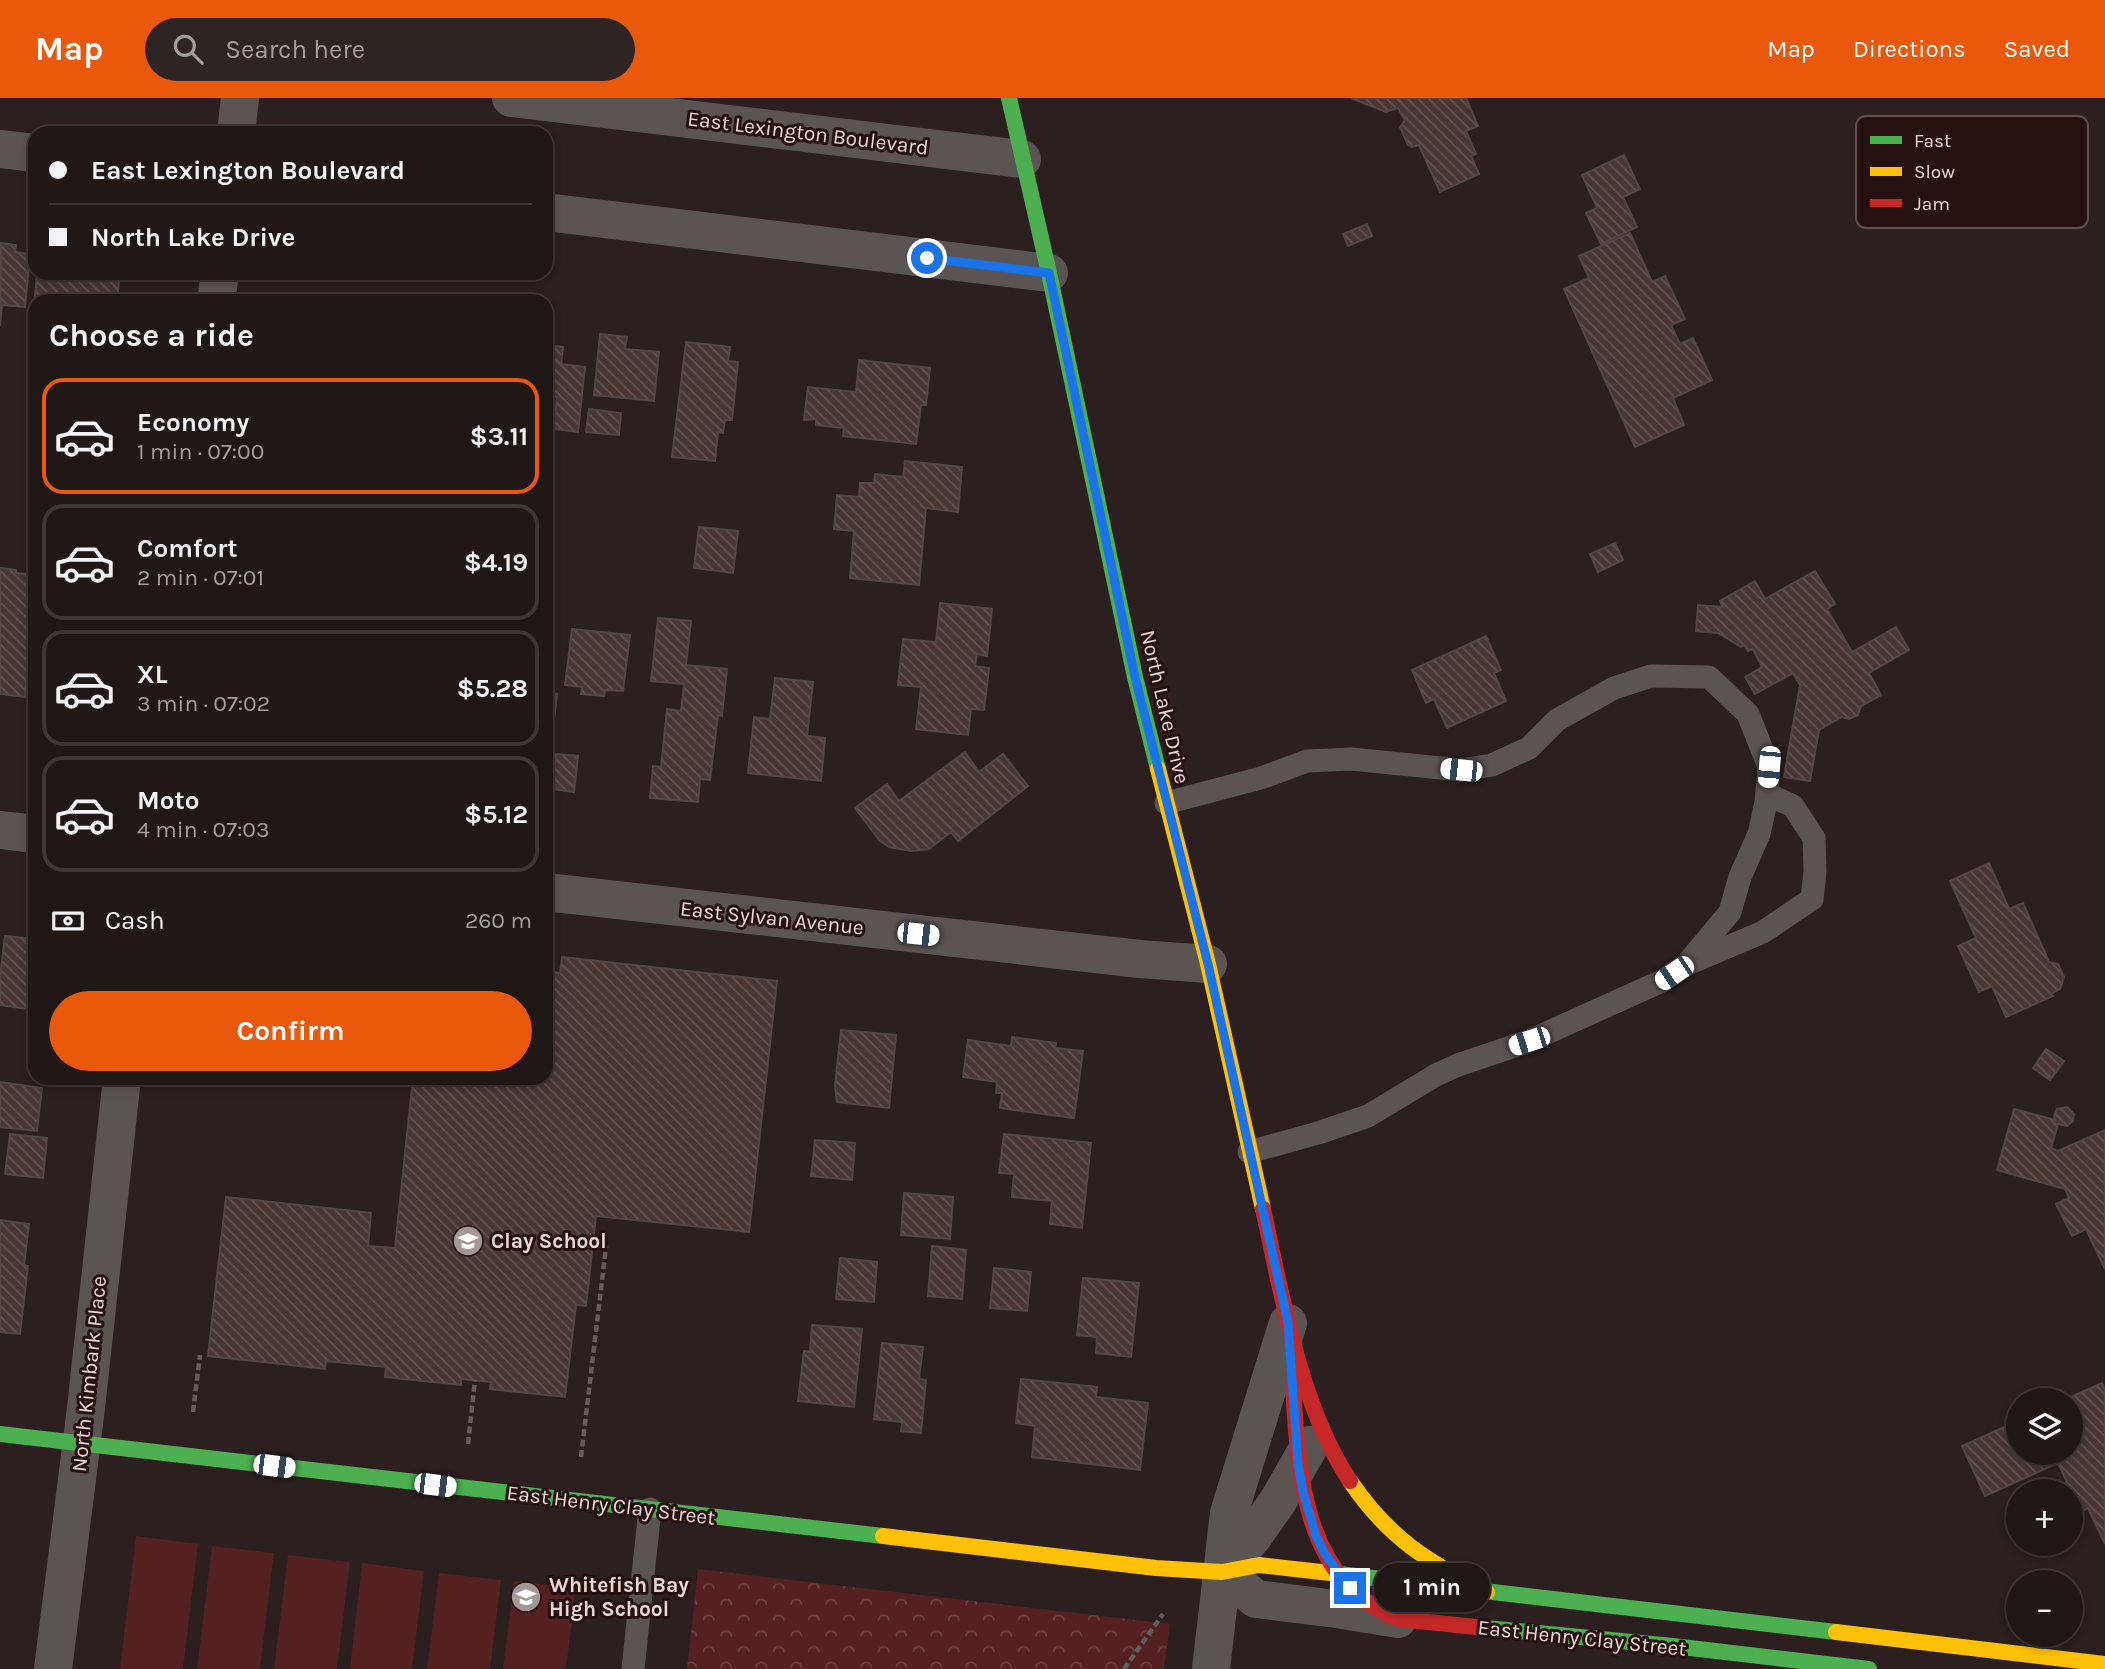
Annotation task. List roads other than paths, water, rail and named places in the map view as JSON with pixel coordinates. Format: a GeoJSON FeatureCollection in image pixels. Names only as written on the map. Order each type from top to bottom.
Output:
{"type":"FeatureCollection","features":[{"type":"Feature","properties":{"kind":"main road","name":"North Lake Drive"},"geometry":{"type":"LineString","coordinates":[[1009,98],[1135,677],[1208,964],[1288,1323],[1321,1425],[1337,1461],[1366,1504],[1397,1537],[1444,1570],[1487,1592]]}},
{"type":"Feature","properties":{"kind":"main road","name":"North Lake Drive"},"geometry":{"type":"LineString","coordinates":[[1288,1323],[1298,1464],[1316,1536],[1325,1554],[1350,1588],[1375,1608],[1399,1619]]}},
{"type":"Feature","properties":{"kind":"main road","name":"East Henry Clay Street"},"geometry":{"type":"LineString","coordinates":[[0,1434],[1156,1568],[1222,1572],[1259,1565],[1487,1592],[1749,1649],[1869,1669]]}},
{"type":"Feature","properties":{"kind":"main road","name":"East Henry Clay Street"},"geometry":{"type":"LineString","coordinates":[[1399,1619],[1673,1646],[2105,1664]]}},
{"type":"Feature","properties":{"kind":"street"},"geometry":{"type":"LineString","coordinates":[[237,126],[240,98]]}},
{"type":"Feature","properties":{"kind":"street","name":"East Lexington Boulevard"},"geometry":{"type":"LineString","coordinates":[[511,98],[1022,159]]}},
{"type":"Feature","properties":{"kind":"street"},"geometry":{"type":"LineString","coordinates":[[0,149],[28,152]]}},
{"type":"Feature","properties":{"kind":"street"},"geometry":{"type":"LineString","coordinates":[[553,213],[1049,273]]}},
{"type":"Feature","properties":{"kind":"street"},"geometry":{"type":"LineString","coordinates":[[0,830],[28,833]]}},
{"type":"Feature","properties":{"kind":"street","name":"East Sylvan Avenue"},"geometry":{"type":"LineString","coordinates":[[553,893],[1140,960],[1208,964]]}},
{"type":"Feature","properties":{"kind":"street","name":"North Kimbark Place"},"geometry":{"type":"LineString","coordinates":[[53,1669],[82,1443],[121,1085]]}},
{"type":"Feature","properties":{"kind":"street"},"geometry":{"type":"LineString","coordinates":[[1211,1669],[1229,1513],[1288,1323]]}},
{"type":"Feature","properties":{"kind":"street"},"geometry":{"type":"LineString","coordinates":[[1222,1572],[1252,1538],[1278,1501],[1321,1425]]}},
{"type":"Feature","properties":{"kind":"street","name":"East Henry Clay Street"},"geometry":{"type":"LineString","coordinates":[[1222,1572],[1256,1599],[1399,1619]]}},
{"type":"Feature","properties":{"kind":"lane"},"geometry":{"type":"LineString","coordinates":[[1166,803],[1261,778],[1307,761],[1351,759],[1461,770],[1492,765],[1530,748],[1557,720],[1614,688],[1651,676],[1709,677],[1748,714],[1769,767],[1767,793],[1759,834],[1740,877],[1730,912],[1686,965]]}},
{"type":"Feature","properties":{"kind":"lane"},"geometry":{"type":"LineString","coordinates":[[1249,1152],[1368,1116],[1436,1075],[1529,1041],[1662,981],[1686,965],[1763,932],[1812,899],[1814,838],[1793,806],[1767,793]]}},
{"type":"Feature","properties":{"kind":"lane"},"geometry":{"type":"LineString","coordinates":[[633,1669],[650,1509]]}},
{"type":"Feature","properties":{"kind":"place","name":"Clay School"},"geometry":{"type":"Point","coordinates":[468,1241]}},
{"type":"Feature","properties":{"kind":"place","name":"Whitefish Bay High School"},"geometry":{"type":"Point","coordinates":[526,1597]}}]}
